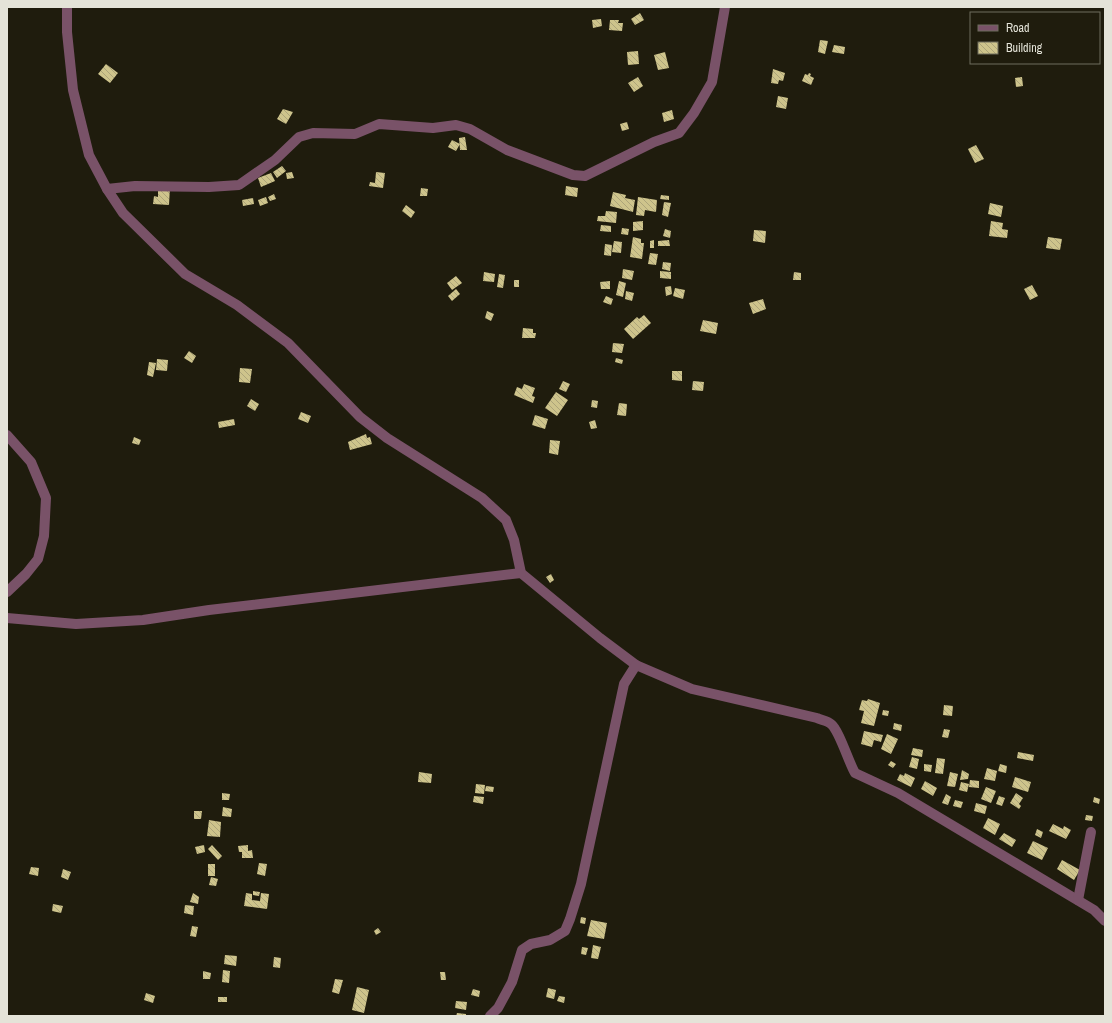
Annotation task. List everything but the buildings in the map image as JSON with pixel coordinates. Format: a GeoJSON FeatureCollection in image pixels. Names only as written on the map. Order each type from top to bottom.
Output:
{"type":"FeatureCollection","features":[{"type":"Feature","properties":{"kind":"street"},"geometry":{"type":"LineString","coordinates":[[67,7],[67,32],[73,90],[89,155],[107,189],[123,213],[185,274],[237,305],[288,343],[360,417],[387,438],[487,502],[506,520],[514,540],[521,572],[600,638],[636,665],[692,689],[816,718],[832,724],[839,735],[843,748],[855,774],[898,792],[1078,900],[1094,910],[1105,921]]}},
{"type":"Feature","properties":{"kind":"street"},"geometry":{"type":"LineString","coordinates":[[107,189],[135,186],[209,187],[239,185],[275,160],[299,137],[313,133],[355,134],[379,124],[433,128],[456,125],[470,129],[507,150],[573,175],[586,176],[654,142],[679,133],[694,113],[712,82],[725,7]]}},
{"type":"Feature","properties":{"kind":"street"},"geometry":{"type":"LineString","coordinates":[[7,435],[32,462],[46,498],[44,536],[38,559],[26,574],[7,592]]}},
{"type":"Feature","properties":{"kind":"street"},"geometry":{"type":"LineString","coordinates":[[7,618],[76,624],[143,620],[209,610],[521,572]]}},
{"type":"Feature","properties":{"kind":"street"},"geometry":{"type":"LineString","coordinates":[[490,1016],[498,1008],[512,982],[522,950],[531,944],[550,940],[565,931],[570,919],[581,884],[624,684],[636,665]]}},
{"type":"Feature","properties":{"kind":"street"},"geometry":{"type":"LineString","coordinates":[[1078,900],[1091,832]]}}]}
